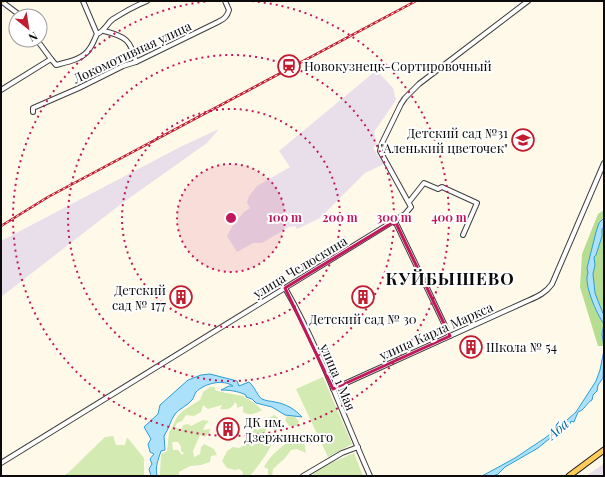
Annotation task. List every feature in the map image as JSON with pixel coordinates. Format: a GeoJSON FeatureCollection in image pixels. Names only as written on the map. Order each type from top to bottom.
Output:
{"type":"FeatureCollection","features":[{"type":"Feature","properties":{"kind":"main road"},"geometry":{"type":"LineString","coordinates":[[569,476],[604,450]]}},
{"type":"Feature","properties":{"kind":"street"},"geometry":{"type":"LineString","coordinates":[[1,1],[10,8]]}},
{"type":"Feature","properties":{"kind":"street"},"geometry":{"type":"LineString","coordinates":[[83,1],[97,34]]}},
{"type":"Feature","properties":{"kind":"street"},"geometry":{"type":"LineString","coordinates":[[43,48],[56,66],[83,56],[90,49],[97,34],[104,31],[111,20],[147,1]]}},
{"type":"Feature","properties":{"kind":"street","name":"Локомотивная улица"},"geometry":{"type":"LineString","coordinates":[[33,112],[33,108],[79,88],[123,66],[136,62],[204,30],[227,17],[229,10],[225,1]]}},
{"type":"Feature","properties":{"kind":"street"},"geometry":{"type":"LineString","coordinates":[[464,235],[477,203],[442,188],[438,189],[424,183],[409,202],[380,151],[382,143],[401,104],[419,84],[528,1]]}},
{"type":"Feature","properties":{"kind":"street"},"geometry":{"type":"LineString","coordinates":[[104,31],[120,35],[125,38],[134,54],[136,62]]}},
{"type":"Feature","properties":{"kind":"street"},"geometry":{"type":"LineString","coordinates":[[1,90],[51,59]]}},
{"type":"Feature","properties":{"kind":"street","name":"улица Карла Маркса"},"geometry":{"type":"LineString","coordinates":[[333,389],[542,295],[552,284],[604,163]]}},
{"type":"Feature","properties":{"kind":"street","name":"улица Челюскина"},"geometry":{"type":"LineString","coordinates":[[1,463],[394,221],[410,210],[411,207],[409,202]]}},
{"type":"Feature","properties":{"kind":"street"},"geometry":{"type":"LineString","coordinates":[[394,221],[450,336]]}},
{"type":"Feature","properties":{"kind":"street","name":"улица 1 Мая"},"geometry":{"type":"LineString","coordinates":[[285,288],[298,310],[370,476]]}},
{"type":"Feature","properties":{"kind":"street"},"geometry":{"type":"LineString","coordinates":[[303,476],[342,453],[358,447]]}},
{"type":"Feature","properties":{"kind":"highlighted area"},"geometry":{"type":"Polygon","coordinates":[[[395,221],[450,336],[333,389],[285,288],[395,221]]]}},
{"type":"Feature","properties":{"kind":"shaded area"},"geometry":{"type":"Polygon","coordinates":[[[373,73],[380,74],[393,88],[396,100],[374,132],[377,144],[373,148],[384,164],[365,173],[320,218],[297,229],[295,226],[289,227],[262,243],[253,243],[237,252],[227,236],[233,225],[244,212],[250,208],[247,203],[249,196],[257,186],[290,167],[279,151],[373,73]]]}},
{"type":"Feature","properties":{"kind":"shaded area"},"geometry":{"type":"Polygon","coordinates":[[[219,129],[207,143],[121,204],[1,297],[1,241],[182,146],[219,129]]]}},
{"type":"Feature","properties":{"kind":"shaded area"},"geometry":{"type":"Polygon","coordinates":[[[604,463],[604,476],[586,476],[599,467],[604,463]]]}},
{"type":"Feature","properties":{"kind":"green space"},"geometry":{"type":"Polygon","coordinates":[[[604,210],[604,346],[598,346],[580,287],[582,254],[598,214],[604,210]]]}},
{"type":"Feature","properties":{"kind":"green space"},"geometry":{"type":"Polygon","coordinates":[[[323,377],[352,444],[328,457],[296,389],[323,377]]]}},
{"type":"Feature","properties":{"kind":"green space"},"geometry":{"type":"Polygon","coordinates":[[[210,387],[215,387],[215,390],[217,391],[244,396],[262,410],[248,414],[243,412],[243,406],[237,408],[235,402],[231,408],[225,409],[220,409],[222,405],[208,409],[203,405],[201,412],[194,416],[186,415],[182,421],[177,423],[175,427],[181,430],[183,425],[188,424],[191,426],[203,420],[209,421],[203,430],[210,429],[209,433],[205,437],[200,435],[193,451],[194,457],[200,454],[201,447],[204,444],[214,449],[217,455],[211,456],[210,462],[190,466],[179,472],[179,476],[161,476],[161,454],[167,451],[169,433],[177,417],[184,410],[200,400],[203,392],[210,387]],[[172,442],[173,450],[178,450],[182,455],[184,453],[181,451],[181,447],[178,442],[172,442]]]}},
{"type":"Feature","properties":{"kind":"green space"},"geometry":{"type":"Polygon","coordinates":[[[274,415],[280,419],[277,422],[280,426],[276,431],[269,426],[268,419],[274,415]]]}},
{"type":"Feature","properties":{"kind":"green space"},"geometry":{"type":"Polygon","coordinates":[[[287,416],[295,417],[299,421],[297,426],[289,426],[285,420],[287,416]]]}},
{"type":"Feature","properties":{"kind":"green space"},"geometry":{"type":"Polygon","coordinates":[[[255,424],[257,431],[261,425],[266,428],[265,435],[271,433],[271,445],[251,476],[242,476],[243,472],[239,469],[235,470],[227,468],[222,461],[227,451],[233,447],[239,448],[250,442],[255,436],[250,429],[255,424]]]}},
{"type":"Feature","properties":{"kind":"green space"},"geometry":{"type":"Polygon","coordinates":[[[300,432],[304,441],[306,453],[297,449],[291,450],[273,469],[272,476],[268,476],[268,469],[264,467],[269,460],[290,438],[293,440],[298,437],[300,432]]]}},
{"type":"Feature","properties":{"kind":"green space"},"geometry":{"type":"Polygon","coordinates":[[[113,436],[116,445],[125,445],[127,437],[144,458],[144,476],[63,476],[68,473],[105,437],[113,436]]]}},
{"type":"Feature","properties":{"kind":"green space"},"geometry":{"type":"Polygon","coordinates":[[[354,453],[363,476],[311,476],[324,466],[354,453]]]}},
{"type":"Feature","properties":{"kind":"water"},"geometry":{"type":"Polygon","coordinates":[[[604,218],[602,236],[594,257],[595,265],[593,274],[595,293],[604,316],[604,324],[598,314],[589,291],[587,284],[587,268],[599,223],[604,218]]]}},
{"type":"Feature","properties":{"kind":"water"},"geometry":{"type":"Polygon","coordinates":[[[604,324],[604,347],[602,334],[604,324]]]}},
{"type":"Feature","properties":{"kind":"water","name":"Аба"},"geometry":{"type":"Polygon","coordinates":[[[604,350],[603,378],[598,385],[597,391],[593,395],[592,400],[578,412],[574,422],[571,421],[569,426],[555,434],[538,448],[505,467],[498,474],[493,476],[482,476],[515,458],[545,438],[576,412],[596,381],[604,350]]]}},
{"type":"Feature","properties":{"kind":"water"},"geometry":{"type":"Polygon","coordinates":[[[210,374],[237,381],[239,386],[249,382],[262,399],[287,406],[302,417],[285,415],[272,407],[256,403],[252,399],[246,397],[246,395],[221,390],[229,386],[233,386],[229,384],[219,382],[209,384],[196,392],[192,400],[173,417],[164,436],[165,450],[161,451],[159,457],[156,473],[157,476],[151,476],[149,469],[152,464],[150,459],[154,454],[150,452],[148,444],[151,439],[144,427],[158,414],[160,405],[188,380],[201,375],[210,374]]]}},
{"type":"Feature","properties":{"kind":"railway"},"geometry":{"type":"LineString","coordinates":[[1,226],[48,197],[416,1]]}},
{"type":"Feature","properties":{"kind":"place","name":"Новокузнецк-Сортировочный"},"geometry":{"type":"Point","coordinates":[289,66]}},
{"type":"Feature","properties":{"kind":"place","name":"Детский сад №31 \"Аленький цветочек\""},"geometry":{"type":"Point","coordinates":[523,140]}},
{"type":"Feature","properties":{"kind":"place","name":"Детский сад № 177"},"geometry":{"type":"Point","coordinates":[181,297]}},
{"type":"Feature","properties":{"kind":"place","name":"Детский сад № 30"},"geometry":{"type":"Point","coordinates":[363,297]}},
{"type":"Feature","properties":{"kind":"place","name":"Школа № 54"},"geometry":{"type":"Point","coordinates":[471,347]}},
{"type":"Feature","properties":{"kind":"place","name":"ДК им. Дзержинского"},"geometry":{"type":"Point","coordinates":[228,429]}},
{"type":"Feature","properties":{"kind":"district","name":"КУЙБЫШЕВО"},"geometry":{"type":"Point","coordinates":[450,279]}}]}
